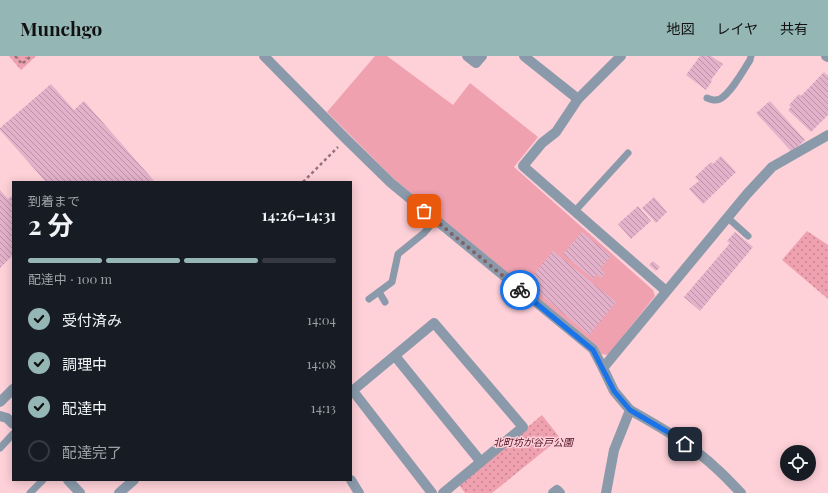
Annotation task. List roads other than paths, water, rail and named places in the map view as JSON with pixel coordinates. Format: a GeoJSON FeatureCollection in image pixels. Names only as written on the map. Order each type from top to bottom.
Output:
{"type":"FeatureCollection","features":[{"type":"Feature","properties":{"kind":"street"},"geometry":{"type":"LineString","coordinates":[[264,56],[392,184],[593,350],[614,391],[630,410],[685,444],[716,468],[741,493]]}},
{"type":"Feature","properties":{"kind":"street"},"geometry":{"type":"LineString","coordinates":[[468,56],[476,63],[482,56]]}},
{"type":"Feature","properties":{"kind":"street"},"geometry":{"type":"LineString","coordinates":[[524,56],[578,99]]}},
{"type":"Feature","properties":{"kind":"street"},"geometry":{"type":"LineString","coordinates":[[621,56],[578,99],[556,132],[542,143],[523,166],[666,291]]}},
{"type":"Feature","properties":{"kind":"street"},"geometry":{"type":"LineString","coordinates":[[603,368],[747,194],[772,167],[828,135]]}},
{"type":"Feature","properties":{"kind":"street"},"geometry":{"type":"LineString","coordinates":[[432,493],[352,392],[434,323],[523,427],[443,493]]}},
{"type":"Feature","properties":{"kind":"street"},"geometry":{"type":"LineString","coordinates":[[395,356],[481,462]]}},
{"type":"Feature","properties":{"kind":"street"},"geometry":{"type":"LineString","coordinates":[[0,402],[12,390]]}},
{"type":"Feature","properties":{"kind":"street"},"geometry":{"type":"LineString","coordinates":[[606,493],[614,450],[630,410]]}},
{"type":"Feature","properties":{"kind":"street"},"geometry":{"type":"LineString","coordinates":[[0,416],[7,418],[12,423]]}},
{"type":"Feature","properties":{"kind":"street"},"geometry":{"type":"LineString","coordinates":[[69,481],[80,493]]}},
{"type":"Feature","properties":{"kind":"street"},"geometry":{"type":"LineString","coordinates":[[119,493],[133,481]]}},
{"type":"Feature","properties":{"kind":"street"},"geometry":{"type":"LineString","coordinates":[[352,481],[359,493]]}},
{"type":"Feature","properties":{"kind":"street"},"geometry":{"type":"LineString","coordinates":[[453,484],[460,493]]}},
{"type":"Feature","properties":{"kind":"street"},"geometry":{"type":"LineString","coordinates":[[553,493],[557,490],[560,493]]}},
{"type":"Feature","properties":{"kind":"lane"},"geometry":{"type":"LineString","coordinates":[[707,98],[714,100],[719,99],[728,92],[750,60],[751,56]]}},
{"type":"Feature","properties":{"kind":"lane"},"geometry":{"type":"LineString","coordinates":[[575,210],[628,153]]}},
{"type":"Feature","properties":{"kind":"lane"},"geometry":{"type":"LineString","coordinates":[[728,218],[748,236]]}},
{"type":"Feature","properties":{"kind":"lane"},"geometry":{"type":"LineString","coordinates":[[368,299],[392,282],[398,254],[424,233],[435,220]]}},
{"type":"Feature","properties":{"kind":"lane"},"geometry":{"type":"LineString","coordinates":[[379,292],[385,302]]}},
{"type":"Feature","properties":{"kind":"lane"},"geometry":{"type":"LineString","coordinates":[[0,448],[12,435]]}},
{"type":"Feature","properties":{"kind":"lane"},"geometry":{"type":"LineString","coordinates":[[30,493],[41,481]]}},
{"type":"Feature","properties":{"kind":"park label","name":"北町坊が谷戸公園"},"geometry":{"type":"Point","coordinates":[533,442]}}]}
